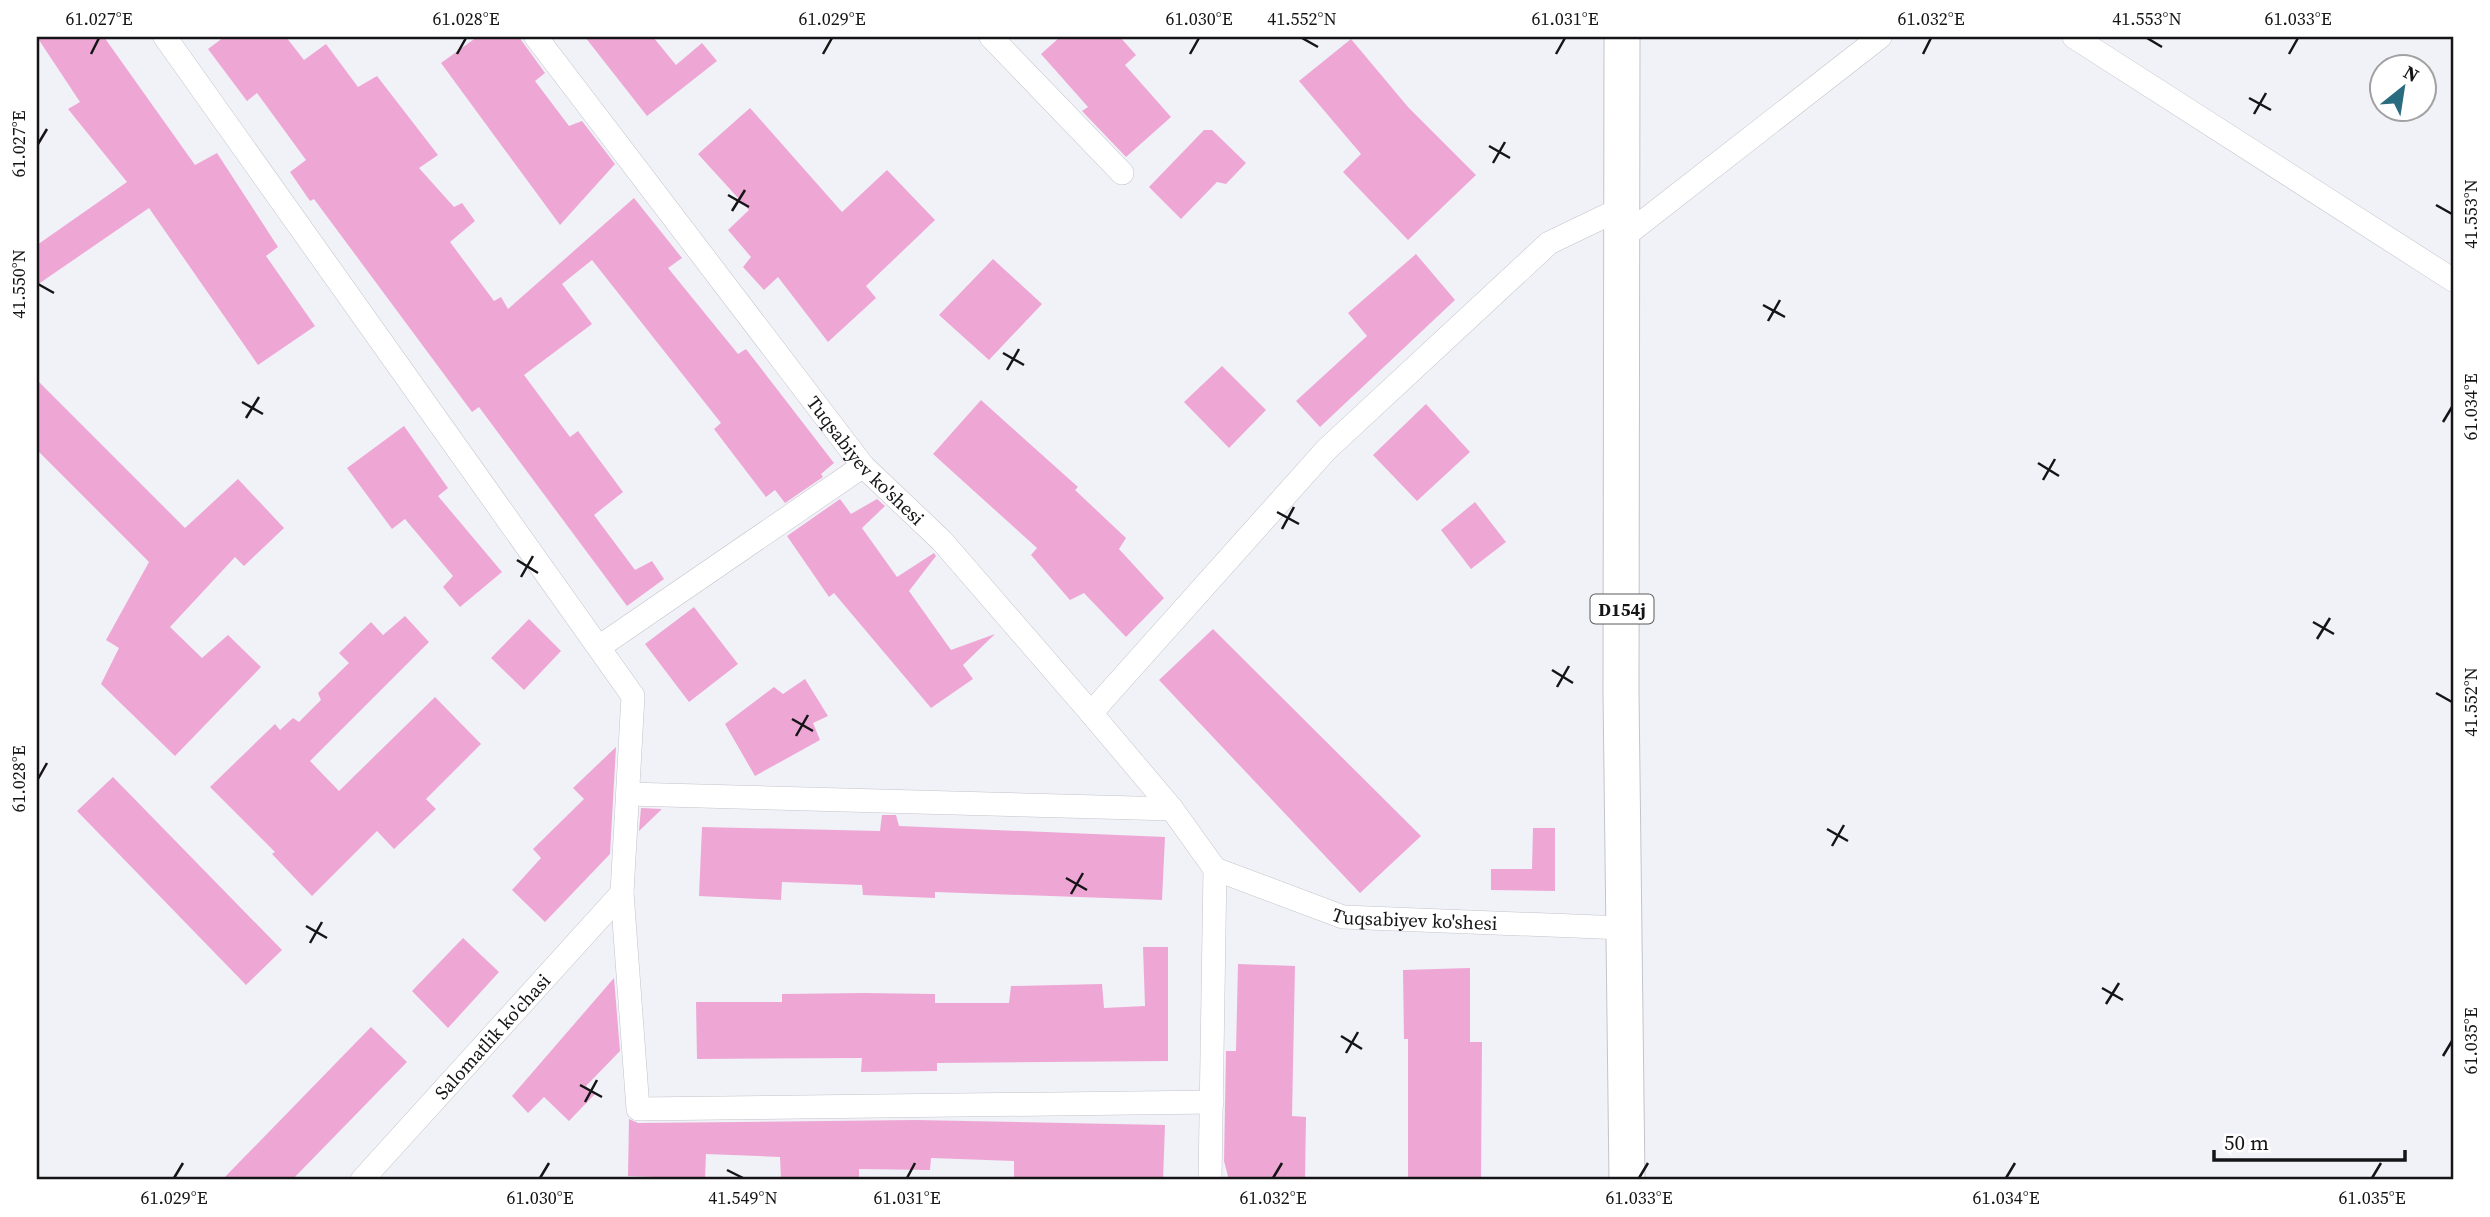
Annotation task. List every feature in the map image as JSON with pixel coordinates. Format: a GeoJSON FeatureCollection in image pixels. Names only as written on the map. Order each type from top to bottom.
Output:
{"type":"FeatureCollection","features":[{"type":"Feature","properties":{"kind":"main road","name":"D154j"},"geometry":{"type":"LineString","coordinates":[[1622,37],[1627,1180]]}},
{"type":"Feature","properties":{"kind":"street"},"geometry":{"type":"LineString","coordinates":[[164,37],[634,695],[622,893],[638,1109],[1212,1102]]}},
{"type":"Feature","properties":{"kind":"street","name":"Tuqsabiyev ko'shesi"},"geometry":{"type":"LineString","coordinates":[[536,37],[863,466],[942,541],[1172,809],[1215,869],[1343,917],[1624,928]]}},
{"type":"Feature","properties":{"kind":"street"},"geometry":{"type":"LineString","coordinates":[[993,37],[1122,173]]}},
{"type":"Feature","properties":{"kind":"street"},"geometry":{"type":"LineString","coordinates":[[1091,713],[1326,450],[1549,243],[1622,223],[1880,37]]}},
{"type":"Feature","properties":{"kind":"street"},"geometry":{"type":"LineString","coordinates":[[2074,37],[2453,280]]}},
{"type":"Feature","properties":{"kind":"street"},"geometry":{"type":"LineString","coordinates":[[599,647],[863,466]]}},
{"type":"Feature","properties":{"kind":"street"},"geometry":{"type":"LineString","coordinates":[[628,794],[1172,809]]}},
{"type":"Feature","properties":{"kind":"street"},"geometry":{"type":"LineString","coordinates":[[1210,1180],[1215,869]]}},
{"type":"Feature","properties":{"kind":"street","name":"Salomatlik ko'chasi"},"geometry":{"type":"LineString","coordinates":[[362,1180],[622,893]]}},
{"type":"Feature","properties":{"kind":"building"},"geometry":{"type":"Polygon","coordinates":[[[37,37],[104,37],[195,165],[217,153],[278,247],[266,256],[315,326],[258,365],[149,208],[37,285],[37,245],[127,182],[68,109],[80,102],[37,37]]]}},
{"type":"Feature","properties":{"kind":"building"},"geometry":{"type":"Polygon","coordinates":[[[224,37],[286,37],[304,60],[326,44],[358,87],[377,76],[438,155],[419,168],[454,207],[462,203],[475,221],[450,242],[494,301],[501,297],[508,309],[634,198],[682,258],[668,268],[738,354],[746,349],[834,463],[821,474],[823,477],[785,503],[775,490],[766,497],[714,429],[721,423],[592,260],[562,284],[592,324],[524,375],[570,437],[578,431],[623,492],[594,515],[635,570],[652,561],[664,579],[627,606],[479,407],[472,412],[314,199],[310,201],[290,172],[306,160],[257,93],[247,101],[208,49],[224,37]]]}},
{"type":"Feature","properties":{"kind":"building"},"geometry":{"type":"Polygon","coordinates":[[[477,37],[519,37],[545,73],[535,81],[569,126],[582,121],[615,164],[560,225],[441,63],[477,37]]]}},
{"type":"Feature","properties":{"kind":"building"},"geometry":{"type":"Polygon","coordinates":[[[585,37],[653,37],[676,65],[702,43],[717,61],[647,116],[585,37]]]}},
{"type":"Feature","properties":{"kind":"building"},"geometry":{"type":"Polygon","coordinates":[[[1060,37],[1120,37],[1136,55],[1125,65],[1171,117],[1126,157],[1082,111],[1088,107],[1041,54],[1060,37]]]}},
{"type":"Feature","properties":{"kind":"building"},"geometry":{"type":"Polygon","coordinates":[[[1351,39],[1408,107],[1476,175],[1408,240],[1343,172],[1361,154],[1299,81],[1351,39]]]}},
{"type":"Feature","properties":{"kind":"building"},"geometry":{"type":"Polygon","coordinates":[[[750,108],[842,212],[887,170],[935,220],[866,286],[876,298],[828,342],[778,277],[764,290],[743,267],[751,257],[728,230],[749,210],[698,154],[750,108]]]}},
{"type":"Feature","properties":{"kind":"building"},"geometry":{"type":"Polygon","coordinates":[[[1204,130],[1212,130],[1246,163],[1226,184],[1217,182],[1181,219],[1149,187],[1204,130]]]}},
{"type":"Feature","properties":{"kind":"building"},"geometry":{"type":"Polygon","coordinates":[[[1416,254],[1455,300],[1320,427],[1296,401],[1367,336],[1348,313],[1416,254]]]}},
{"type":"Feature","properties":{"kind":"building"},"geometry":{"type":"Polygon","coordinates":[[[993,259],[1042,304],[989,360],[939,315],[993,259]]]}},
{"type":"Feature","properties":{"kind":"building"},"geometry":{"type":"Polygon","coordinates":[[[1222,366],[1266,410],[1229,448],[1184,402],[1222,366]]]}},
{"type":"Feature","properties":{"kind":"building"},"geometry":{"type":"Polygon","coordinates":[[[37,380],[185,528],[238,479],[284,528],[244,566],[235,557],[170,627],[202,658],[228,635],[261,667],[175,756],[101,684],[119,648],[106,640],[149,562],[37,450],[37,380]]]}},
{"type":"Feature","properties":{"kind":"building"},"geometry":{"type":"Polygon","coordinates":[[[981,400],[1078,487],[1075,490],[1126,538],[1119,549],[1164,598],[1126,637],[1084,593],[1070,600],[1031,555],[1037,548],[933,454],[981,400]]]}},
{"type":"Feature","properties":{"kind":"building"},"geometry":{"type":"Polygon","coordinates":[[[1426,404],[1470,452],[1417,501],[1373,455],[1426,404]]]}},
{"type":"Feature","properties":{"kind":"building"},"geometry":{"type":"Polygon","coordinates":[[[404,426],[448,488],[438,496],[502,572],[460,607],[443,587],[453,576],[405,519],[392,529],[347,468],[404,426]]]}},
{"type":"Feature","properties":{"kind":"building"},"geometry":{"type":"Polygon","coordinates":[[[840,499],[851,514],[877,499],[885,506],[862,528],[897,577],[934,553],[936,556],[909,591],[951,650],[995,634],[963,665],[973,679],[931,708],[834,593],[829,597],[787,536],[840,499]]]}},
{"type":"Feature","properties":{"kind":"building"},"geometry":{"type":"Polygon","coordinates":[[[1475,502],[1506,542],[1471,569],[1441,530],[1475,502]]]}},
{"type":"Feature","properties":{"kind":"building"},"geometry":{"type":"Polygon","coordinates":[[[694,607],[738,664],[689,702],[645,644],[694,607]]]}},
{"type":"Feature","properties":{"kind":"building"},"geometry":{"type":"Polygon","coordinates":[[[405,616],[429,642],[310,761],[339,791],[435,697],[481,744],[426,799],[436,809],[394,849],[377,831],[312,896],[272,854],[275,852],[210,787],[275,724],[280,730],[293,718],[299,722],[321,700],[318,693],[349,663],[339,653],[371,622],[383,635],[405,616]]]}},
{"type":"Feature","properties":{"kind":"building"},"geometry":{"type":"Polygon","coordinates":[[[529,619],[561,651],[524,690],[491,658],[529,619]]]}},
{"type":"Feature","properties":{"kind":"building"},"geometry":{"type":"Polygon","coordinates":[[[1213,629],[1421,836],[1360,893],[1159,680],[1213,629]]]}},
{"type":"Feature","properties":{"kind":"building"},"geometry":{"type":"Polygon","coordinates":[[[805,679],[828,716],[813,723],[820,740],[755,776],[725,724],[774,687],[783,694],[805,679]]]}},
{"type":"Feature","properties":{"kind":"building"},"geometry":{"type":"Polygon","coordinates":[[[616,747],[610,854],[545,922],[512,890],[541,858],[533,849],[584,799],[573,788],[616,747]]]}},
{"type":"Feature","properties":{"kind":"building"},"geometry":{"type":"Polygon","coordinates":[[[113,777],[282,950],[246,985],[77,811],[113,777]]]}},
{"type":"Feature","properties":{"kind":"building"},"geometry":{"type":"Polygon","coordinates":[[[641,808],[662,809],[639,831],[641,808]]]}},
{"type":"Feature","properties":{"kind":"building"},"geometry":{"type":"Polygon","coordinates":[[[882,815],[896,815],[899,826],[1165,837],[1162,900],[935,892],[935,898],[863,895],[862,885],[782,882],[781,900],[699,896],[702,827],[880,831],[882,815]]]}},
{"type":"Feature","properties":{"kind":"building"},"geometry":{"type":"Polygon","coordinates":[[[1533,828],[1555,828],[1555,891],[1491,890],[1491,869],[1532,869],[1533,828]]]}},
{"type":"Feature","properties":{"kind":"building"},"geometry":{"type":"Polygon","coordinates":[[[463,938],[499,972],[448,1028],[412,991],[463,938]]]}},
{"type":"Feature","properties":{"kind":"building"},"geometry":{"type":"Polygon","coordinates":[[[1143,947],[1168,947],[1168,1061],[937,1063],[937,1071],[861,1072],[862,1058],[697,1059],[696,1002],[782,1002],[782,994],[864,993],[935,994],[935,1003],[1009,1003],[1011,986],[1102,984],[1104,1008],[1145,1006],[1143,947]]]}},
{"type":"Feature","properties":{"kind":"building"},"geometry":{"type":"Polygon","coordinates":[[[1238,964],[1295,966],[1292,1116],[1306,1117],[1305,1180],[1229,1180],[1224,1161],[1226,1051],[1236,1051],[1238,964]]]}},
{"type":"Feature","properties":{"kind":"building"},"geometry":{"type":"Polygon","coordinates":[[[1470,968],[1470,1042],[1482,1042],[1481,1180],[1408,1180],[1408,1039],[1404,1039],[1403,970],[1470,968]]]}},
{"type":"Feature","properties":{"kind":"building"},"geometry":{"type":"Polygon","coordinates":[[[614,978],[620,1051],[586,1086],[595,1094],[569,1121],[544,1097],[528,1113],[512,1096],[614,978]]]}},
{"type":"Feature","properties":{"kind":"building"},"geometry":{"type":"Polygon","coordinates":[[[371,1027],[407,1062],[292,1180],[222,1180],[371,1027]]]}},
{"type":"Feature","properties":{"kind":"building"},"geometry":{"type":"Polygon","coordinates":[[[629,1119],[638,1123],[915,1120],[1165,1125],[1163,1180],[1014,1180],[1014,1161],[931,1158],[930,1170],[859,1169],[859,1180],[781,1180],[780,1157],[706,1154],[705,1179],[628,1176],[629,1119]]]}}]}
